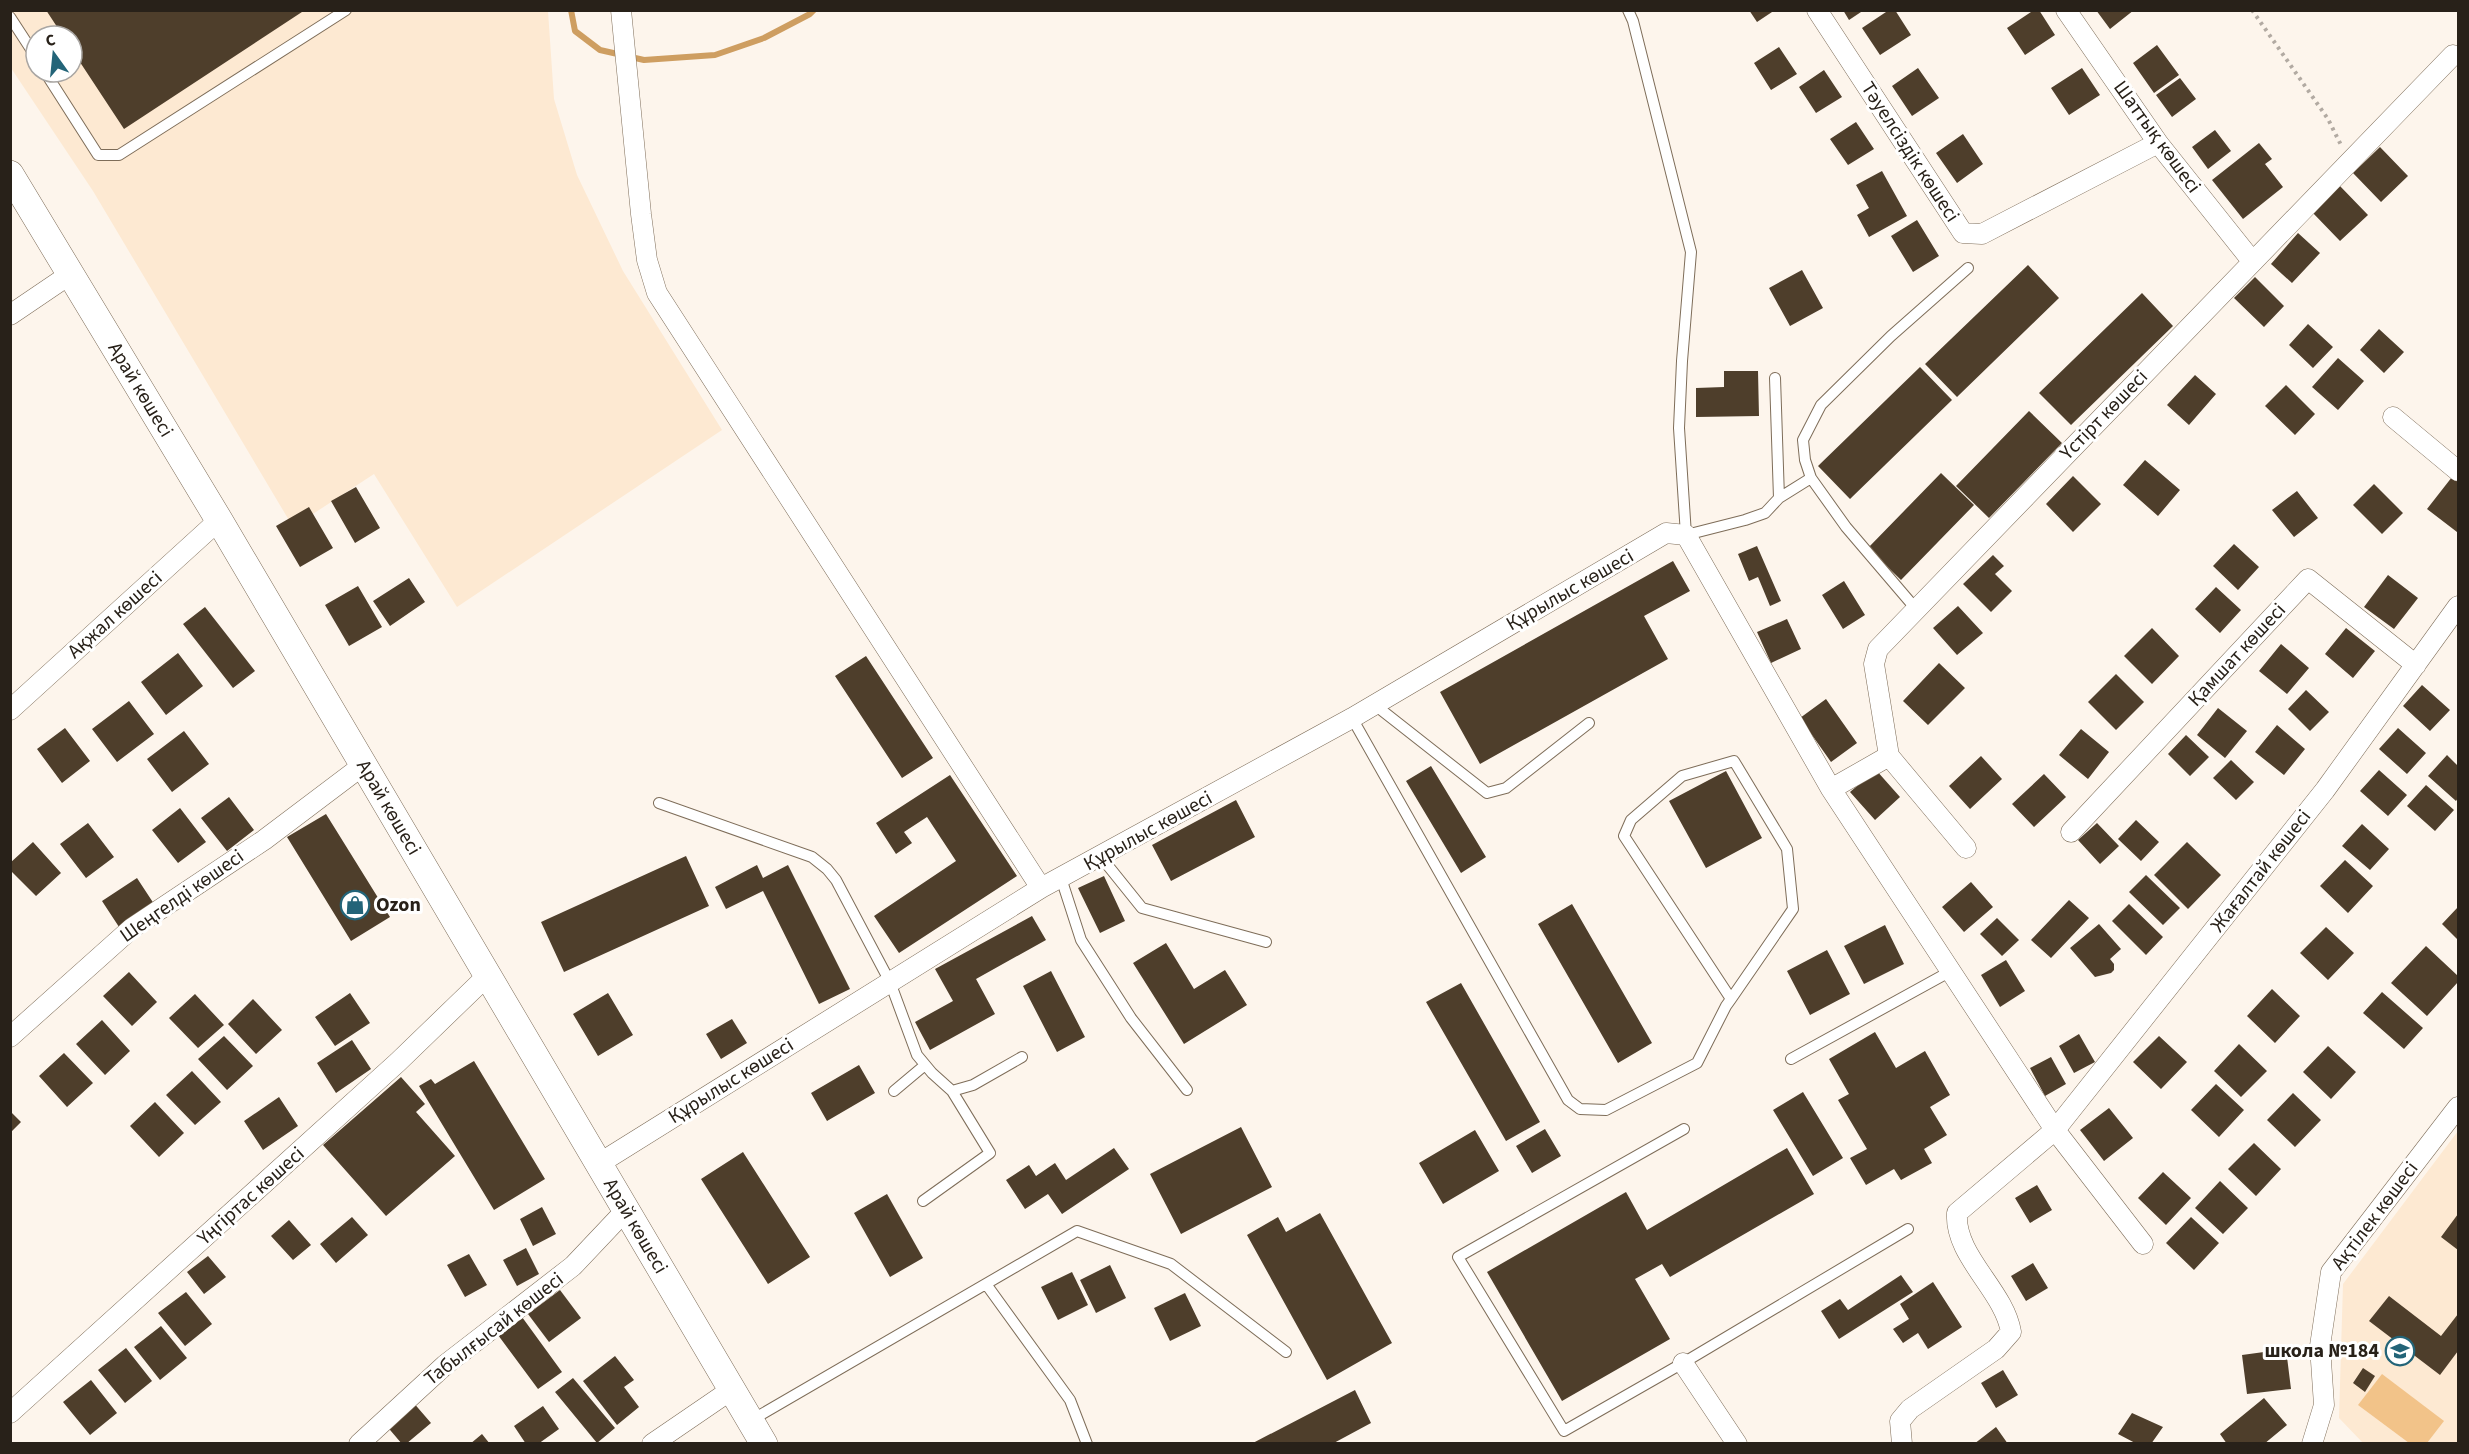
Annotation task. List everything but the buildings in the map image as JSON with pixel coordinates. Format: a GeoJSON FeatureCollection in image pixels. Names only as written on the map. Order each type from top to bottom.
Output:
{"type":"FeatureCollection","features":[{"type":"Feature","properties":{"kind":"main road","name":"Арай көшесі"},"geometry":{"type":"LineString","coordinates":[[10,174],[219,520],[362,766],[600,1163],[625,1211],[757,1432]]}},
{"type":"Feature","properties":{"kind":"street"},"geometry":{"type":"LineString","coordinates":[[621,10],[641,214],[647,260],[657,293],[1041,888]]}},
{"type":"Feature","properties":{"kind":"street","name":"Тәуелсіздік көшесі"},"geometry":{"type":"LineString","coordinates":[[1817,10],[1963,233],[1982,234],[2158,143]]}},
{"type":"Feature","properties":{"kind":"street","name":"Шаттық көшесі"},"geometry":{"type":"LineString","coordinates":[[2066,10],[2158,143],[2252,261]]}},
{"type":"Feature","properties":{"kind":"street","name":"Үстірт көшесі"},"geometry":{"type":"LineString","coordinates":[[1889,756],[1874,664],[1878,649],[2453,55]]}},
{"type":"Feature","properties":{"kind":"street"},"geometry":{"type":"LineString","coordinates":[[10,315],[69,275]]}},
{"type":"Feature","properties":{"kind":"street"},"geometry":{"type":"LineString","coordinates":[[2392,417],[2458,471]]}},
{"type":"Feature","properties":{"kind":"street","name":"Ақжал көшесі"},"geometry":{"type":"LineString","coordinates":[[10,710],[219,520]]}},
{"type":"Feature","properties":{"kind":"street","name":"Құрылыс көшесі"},"geometry":{"type":"LineString","coordinates":[[600,1163],[1041,888],[1375,705],[1666,533],[1686,535]]}},
{"type":"Feature","properties":{"kind":"street"},"geometry":{"type":"LineString","coordinates":[[1686,535],[1831,789],[2055,1130],[2143,1244]]}},
{"type":"Feature","properties":{"kind":"street","name":"Қамшат көшесі"},"geometry":{"type":"LineString","coordinates":[[2071,832],[2308,579],[2416,664]]}},
{"type":"Feature","properties":{"kind":"street","name":"Жағалтай көшесі"},"geometry":{"type":"LineString","coordinates":[[1902,1443],[1900,1421],[1910,1409],[1996,1349],[2011,1332],[2008,1318],[1964,1246],[1956,1226],[1957,1213],[2055,1130],[2325,790],[2458,606]]}},
{"type":"Feature","properties":{"kind":"street"},"geometry":{"type":"LineString","coordinates":[[1831,789],[1889,756],[1966,848]]}},
{"type":"Feature","properties":{"kind":"street","name":"Шеңгелді көшесі"},"geometry":{"type":"LineString","coordinates":[[10,1037],[132,928],[264,840],[362,766]]}},
{"type":"Feature","properties":{"kind":"street","name":"Үңгіртас көшесі"},"geometry":{"type":"LineString","coordinates":[[10,1413],[372,1086],[487,976]]}},
{"type":"Feature","properties":{"kind":"street","name":"Ақтілек көшесі"},"geometry":{"type":"LineString","coordinates":[[2318,1440],[2324,1406],[2320,1346],[2331,1272],[2458,1107]]}},
{"type":"Feature","properties":{"kind":"street","name":"Табылғысай көшесі"},"geometry":{"type":"LineString","coordinates":[[359,1443],[445,1365],[573,1266],[625,1211]]}},
{"type":"Feature","properties":{"kind":"street"},"geometry":{"type":"LineString","coordinates":[[1683,1363],[1737,1443]]}},
{"type":"Feature","properties":{"kind":"street"},"geometry":{"type":"LineString","coordinates":[[652,1443],[731,1390]]}},
{"type":"Feature","properties":{"kind":"lane"},"geometry":{"type":"LineString","coordinates":[[53,84],[98,155],[119,155],[346,10]]}},
{"type":"Feature","properties":{"kind":"lane"},"geometry":{"type":"LineString","coordinates":[[1628,10],[1633,21],[1690,252],[1679,428],[1686,535],[1765,513],[1779,498],[1811,478]]}},
{"type":"Feature","properties":{"kind":"lane"},"geometry":{"type":"LineString","coordinates":[[10,17],[24,39]]}},
{"type":"Feature","properties":{"kind":"lane"},"geometry":{"type":"LineString","coordinates":[[1916,609],[1846,527],[1811,478],[1805,460],[1803,440],[1821,405],[1890,336],[1968,268]]}},
{"type":"Feature","properties":{"kind":"lane"},"geometry":{"type":"LineString","coordinates":[[1775,378],[1779,498]]}},
{"type":"Feature","properties":{"kind":"lane"},"geometry":{"type":"LineString","coordinates":[[1375,705],[1487,793],[1506,788],[1589,723]]}},
{"type":"Feature","properties":{"kind":"lane"},"geometry":{"type":"LineString","coordinates":[[1352,718],[1568,1100],[1580,1109],[1606,1110],[1697,1063],[1731,999],[1793,909],[1787,849],[1734,761],[1682,776],[1631,820],[1624,836],[1731,999]]}},
{"type":"Feature","properties":{"kind":"lane"},"geometry":{"type":"LineString","coordinates":[[659,803],[812,857],[836,880],[890,982],[917,1055],[952,1090],[990,1153],[923,1201]]}},
{"type":"Feature","properties":{"kind":"lane"},"geometry":{"type":"LineString","coordinates":[[1101,857],[1142,908],[1266,942]]}},
{"type":"Feature","properties":{"kind":"lane"},"geometry":{"type":"LineString","coordinates":[[1061,878],[1081,940],[1131,1018],[1187,1090]]}},
{"type":"Feature","properties":{"kind":"lane"},"geometry":{"type":"LineString","coordinates":[[1791,1059],[1951,971]]}},
{"type":"Feature","properties":{"kind":"lane"},"geometry":{"type":"LineString","coordinates":[[952,1090],[973,1085],[1022,1057]]}},
{"type":"Feature","properties":{"kind":"lane"},"geometry":{"type":"LineString","coordinates":[[894,1091],[926,1065]]}},
{"type":"Feature","properties":{"kind":"lane"},"geometry":{"type":"LineString","coordinates":[[1684,1129],[1458,1257],[1564,1431],[1908,1229]]}},
{"type":"Feature","properties":{"kind":"lane"},"geometry":{"type":"LineString","coordinates":[[757,1432],[986,1284],[1077,1232],[1171,1264],[1286,1352]]}},
{"type":"Feature","properties":{"kind":"lane"},"geometry":{"type":"LineString","coordinates":[[986,1284],[1070,1400],[1087,1443]]}},
{"type":"Feature","properties":{"kind":"path"},"geometry":{"type":"LineString","coordinates":[[2253,10],[2328,119],[2349,162]]}},
{"type":"Feature","properties":{"kind":"shaded area"},"geometry":{"type":"Polygon","coordinates":[[[10,11],[548,11],[554,99],[577,175],[623,271],[722,430],[457,607],[374,474],[293,527],[93,191],[11,68],[10,11]]]}},
{"type":"Feature","properties":{"kind":"shaded area","name":"школа №184"},"geometry":{"type":"Polygon","coordinates":[[[2458,1131],[2458,1443],[2363,1443],[2339,1418],[2343,1284],[2458,1131]]]}},
{"type":"Feature","properties":{"kind":"shaded area"},"geometry":{"type":"Polygon","coordinates":[[[2382,1374],[2444,1421],[2427,1443],[2409,1443],[2358,1405],[2382,1374]]]}},
{"type":"Feature","properties":{"kind":"waterway"},"geometry":{"type":"LineString","coordinates":[[571,10],[575,31],[600,50],[644,60],[715,55],[764,38],[814,10]]}},
{"type":"Feature","properties":{"kind":"place","name":"Ozon"},"geometry":{"type":"Point","coordinates":[355,905]}},
{"type":"Feature","properties":{"kind":"place","name":"школа №184"},"geometry":{"type":"Point","coordinates":[2400,1351]}}]}
